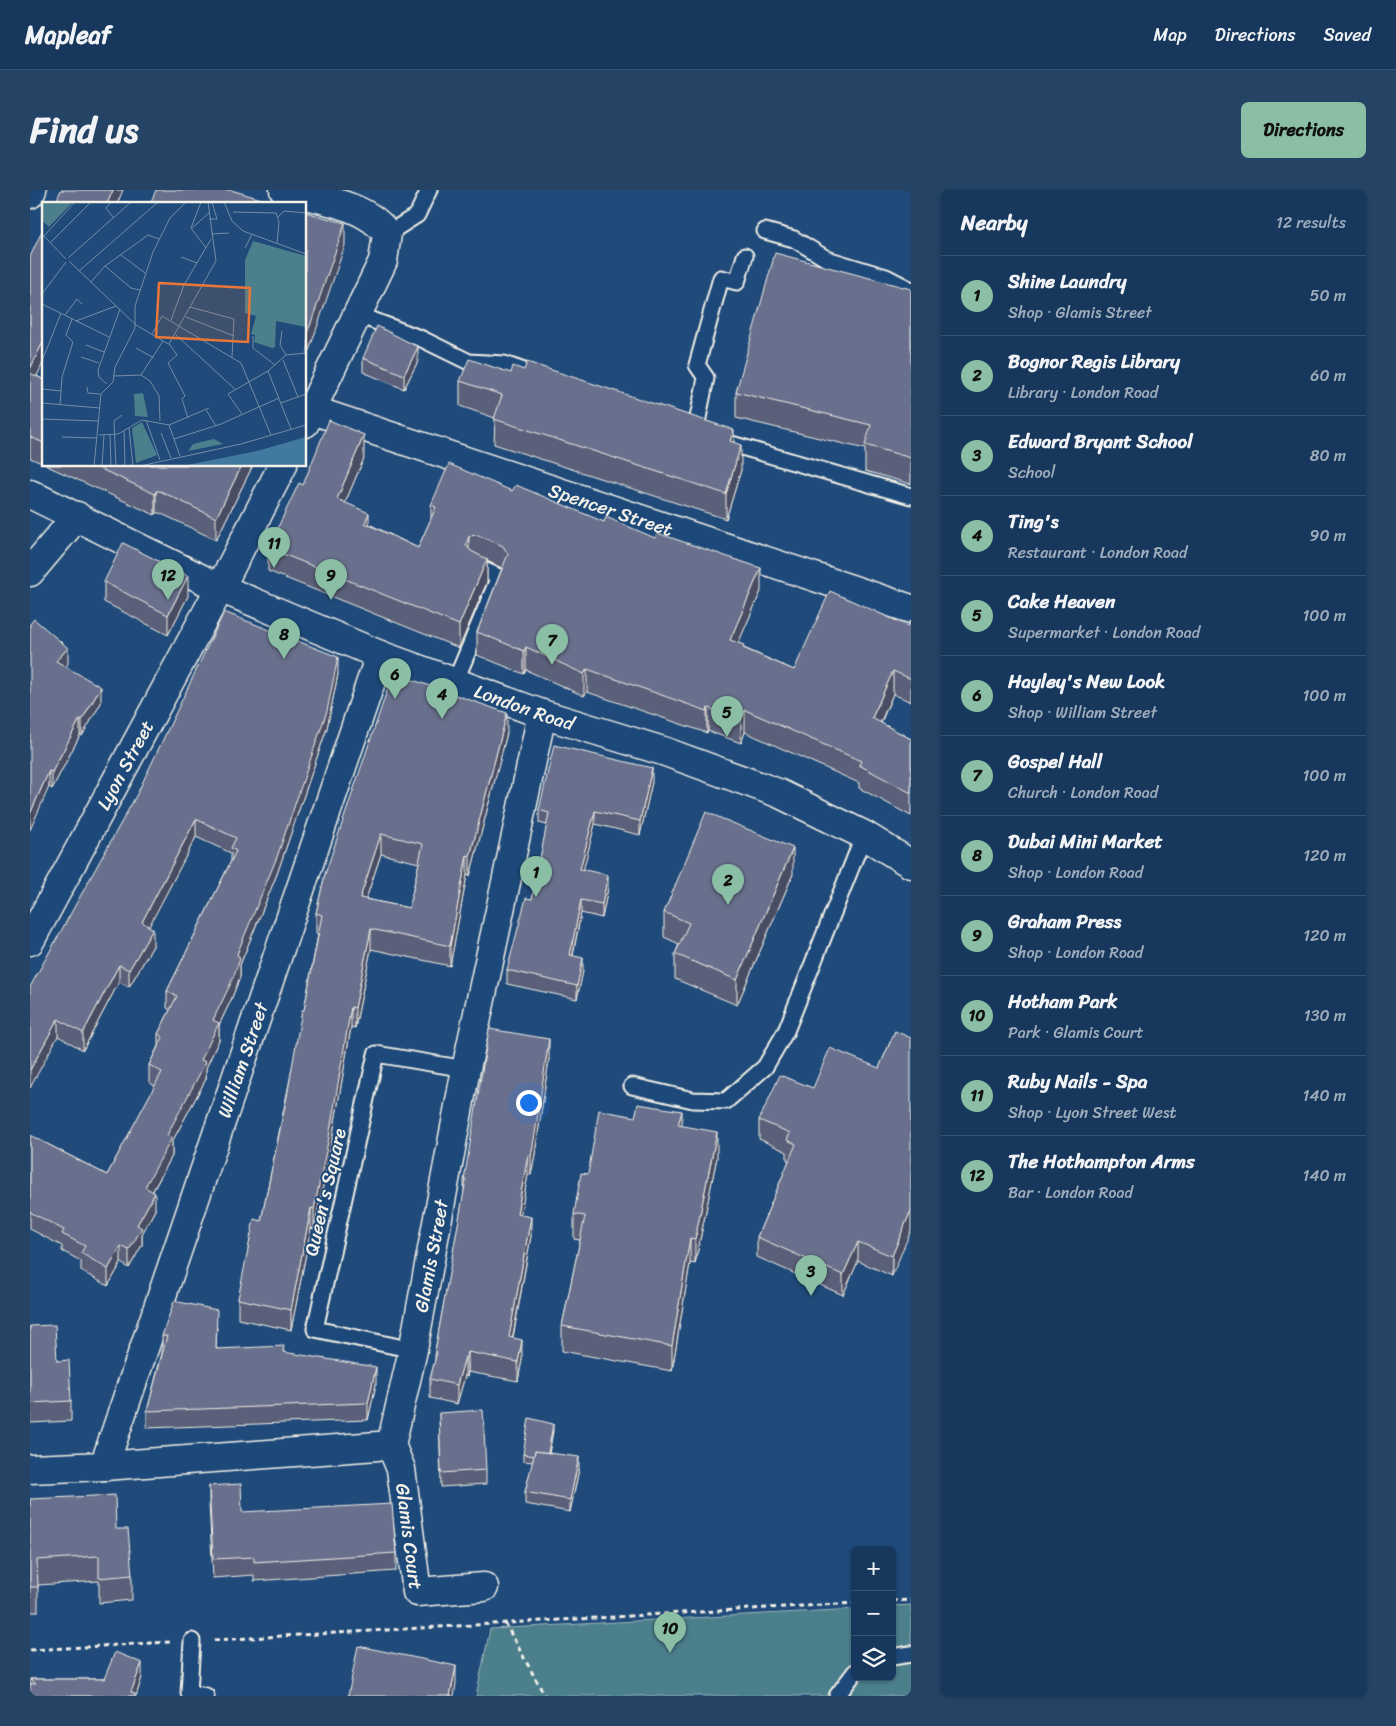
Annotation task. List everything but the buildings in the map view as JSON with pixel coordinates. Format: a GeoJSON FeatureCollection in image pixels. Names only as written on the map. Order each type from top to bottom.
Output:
{"type":"FeatureCollection","features":[{"type":"Feature","properties":{"kind":"street"},"geometry":{"type":"LineString","coordinates":[[30,194],[32,190]]}},
{"type":"Feature","properties":{"kind":"street"},"geometry":{"type":"LineString","coordinates":[[284,190],[336,197],[380,224],[387,234],[383,261],[308,416]]}},
{"type":"Feature","properties":{"kind":"street","name":"Spencer Street"},"geometry":{"type":"LineString","coordinates":[[308,416],[911,609]]}},
{"type":"Feature","properties":{"kind":"street","name":"Lyon Street"},"geometry":{"type":"LineString","coordinates":[[30,941],[220,588],[282,466]]}},
{"type":"Feature","properties":{"kind":"street","name":"London Road"},"geometry":{"type":"LineString","coordinates":[[30,494],[220,588],[380,655],[542,714],[663,751],[778,793],[864,834],[911,864]]}},
{"type":"Feature","properties":{"kind":"street"},"geometry":{"type":"LineString","coordinates":[[30,572],[77,516]]}},
{"type":"Feature","properties":{"kind":"street","name":"William Street"},"geometry":{"type":"LineString","coordinates":[[104,1466],[380,655]]}},
{"type":"Feature","properties":{"kind":"street","name":"Glamis Street"},"geometry":{"type":"LineString","coordinates":[[390,1445],[413,1350],[466,1068],[542,714]]}},
{"type":"Feature","properties":{"kind":"street"},"geometry":{"type":"LineString","coordinates":[[30,1469],[104,1466],[390,1445]]}},
{"type":"Feature","properties":{"kind":"street","name":"Glamis Court"},"geometry":{"type":"LineString","coordinates":[[390,1445],[402,1469],[417,1592],[484,1587]]}},
{"type":"Feature","properties":{"kind":"lane"},"geometry":{"type":"LineString","coordinates":[[387,234],[416,215],[429,190]]}},
{"type":"Feature","properties":{"kind":"lane"},"geometry":{"type":"LineString","coordinates":[[765,231],[794,239],[827,259],[886,277],[911,290]]}},
{"type":"Feature","properties":{"kind":"lane"},"geometry":{"type":"LineString","coordinates":[[696,428],[706,378],[697,365],[721,278],[737,282],[745,256]]}},
{"type":"Feature","properties":{"kind":"lane"},"geometry":{"type":"LineString","coordinates":[[356,314],[422,339],[469,362],[504,364],[540,376]]}},
{"type":"Feature","properties":{"kind":"lane"},"geometry":{"type":"LineString","coordinates":[[678,422],[696,428],[710,438],[911,496]]}},
{"type":"Feature","properties":{"kind":"lane"},"geometry":{"type":"LineString","coordinates":[[455,682],[499,577],[475,566]]}},
{"type":"Feature","properties":{"kind":"lane"},"geometry":{"type":"LineString","coordinates":[[632,1086],[693,1100],[726,1101],[765,1067],[786,1031],[864,834]]}},
{"type":"Feature","properties":{"kind":"lane","name":"Queen's Square"},"geometry":{"type":"LineString","coordinates":[[413,1350],[315,1329],[376,1054],[466,1068]]}},
{"type":"Feature","properties":{"kind":"lane"},"geometry":{"type":"LineString","coordinates":[[192,1641],[189,1693],[206,1696]]}},
{"type":"Feature","properties":{"kind":"lane"},"geometry":{"type":"LineString","coordinates":[[896,1657],[911,1654]]}},
{"type":"Feature","properties":{"kind":"lane"},"geometry":{"type":"LineString","coordinates":[[837,1696],[851,1677]]}},
{"type":"Feature","properties":{"kind":"path"},"geometry":{"type":"LineString","coordinates":[[896,1601],[911,1600]]}},
{"type":"Feature","properties":{"kind":"path"},"geometry":{"type":"LineString","coordinates":[[30,1650],[851,1604]]}},
{"type":"Feature","properties":{"kind":"path"},"geometry":{"type":"LineString","coordinates":[[505,1623],[545,1696]]}},
{"type":"Feature","properties":{"kind":"green space"},"geometry":{"type":"Polygon","coordinates":[[[911,1605],[911,1696],[476,1696],[490,1629],[851,1609],[851,1681],[896,1681],[896,1606],[911,1605]]]}},
{"type":"Feature","properties":{"kind":"place","name":"Ruby Nails - Spa"},"geometry":{"type":"Point","coordinates":[274,568]}},
{"type":"Feature","properties":{"kind":"place","name":"The Hothampton Arms"},"geometry":{"type":"Point","coordinates":[168,600]}},
{"type":"Feature","properties":{"kind":"place","name":"Graham Press"},"geometry":{"type":"Point","coordinates":[331,600]}},
{"type":"Feature","properties":{"kind":"place","name":"Dubai Mini Market"},"geometry":{"type":"Point","coordinates":[284,659]}},
{"type":"Feature","properties":{"kind":"place","name":"Gospel Hall"},"geometry":{"type":"Point","coordinates":[552,665]}},
{"type":"Feature","properties":{"kind":"place","name":"Hayley's New Look"},"geometry":{"type":"Point","coordinates":[395,699]}},
{"type":"Feature","properties":{"kind":"place","name":"Ting's"},"geometry":{"type":"Point","coordinates":[442,719]}},
{"type":"Feature","properties":{"kind":"place","name":"Cake Heaven"},"geometry":{"type":"Point","coordinates":[727,737]}},
{"type":"Feature","properties":{"kind":"place","name":"Shine Laundry"},"geometry":{"type":"Point","coordinates":[536,897]}},
{"type":"Feature","properties":{"kind":"place","name":"Bognor Regis Library"},"geometry":{"type":"Point","coordinates":[728,905]}},
{"type":"Feature","properties":{"kind":"place","name":"Edward Bryant School"},"geometry":{"type":"Point","coordinates":[811,1296]}},
{"type":"Feature","properties":{"kind":"place","name":"Hotham Park"},"geometry":{"type":"Point","coordinates":[670,1653]}}]}
